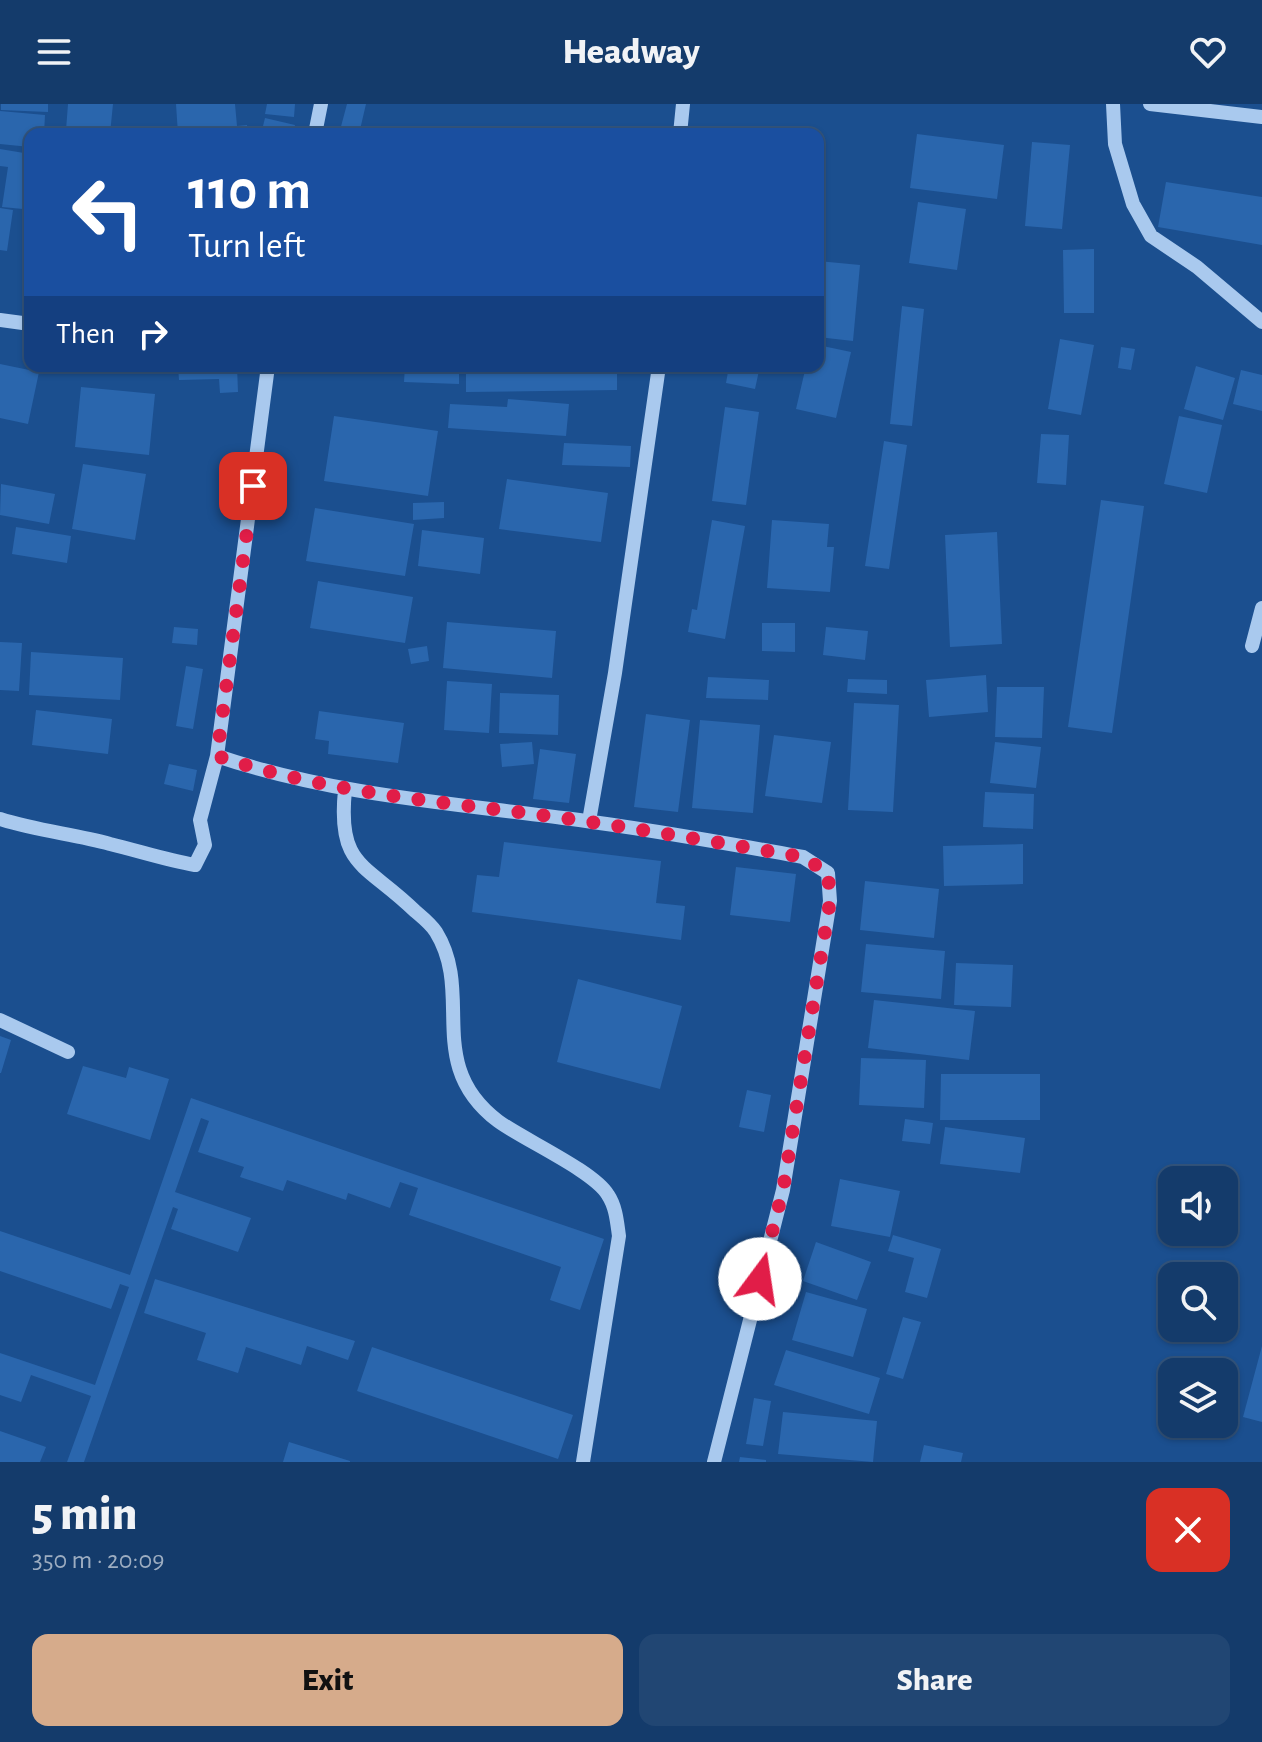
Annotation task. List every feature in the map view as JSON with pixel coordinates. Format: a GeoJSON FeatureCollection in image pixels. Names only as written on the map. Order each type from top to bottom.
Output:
{"type":"FeatureCollection","features":[{"type":"Feature","properties":{"kind":"street"},"geometry":{"type":"LineString","coordinates":[[316,128],[321,104]]}},
{"type":"Feature","properties":{"kind":"street"},"geometry":{"type":"LineString","coordinates":[[681,128],[683,104]]}},
{"type":"Feature","properties":{"kind":"street"},"geometry":{"type":"LineString","coordinates":[[1113,104],[1115,144],[1133,204],[1151,236],[1197,267],[1262,322]]}},
{"type":"Feature","properties":{"kind":"street"},"geometry":{"type":"LineString","coordinates":[[1150,104],[1262,117]]}},
{"type":"Feature","properties":{"kind":"street"},"geometry":{"type":"LineString","coordinates":[[0,320],[24,323]]}},
{"type":"Feature","properties":{"kind":"street"},"geometry":{"type":"LineString","coordinates":[[0,819],[45,833],[109,843],[195,865],[205,845],[200,820],[217,756],[267,372]]}},
{"type":"Feature","properties":{"kind":"street"},"geometry":{"type":"LineString","coordinates":[[589,821],[615,673],[658,372]]}},
{"type":"Feature","properties":{"kind":"street"},"geometry":{"type":"LineString","coordinates":[[1252,646],[1262,608]]}},
{"type":"Feature","properties":{"kind":"street"},"geometry":{"type":"LineString","coordinates":[[217,756],[276,776],[345,790],[589,821],[803,857],[828,873],[830,901],[783,1190],[714,1462]]}},
{"type":"Feature","properties":{"kind":"street"},"geometry":{"type":"LineString","coordinates":[[345,790],[341,825],[348,848],[364,868],[393,889],[435,931],[445,953],[451,976],[452,1043],[459,1069],[471,1092],[498,1121],[541,1145],[608,1193],[616,1214],[619,1236],[583,1462]]}},
{"type":"Feature","properties":{"kind":"street"},"geometry":{"type":"LineString","coordinates":[[0,1020],[68,1052]]}},
{"type":"Feature","properties":{"kind":"building"},"geometry":{"type":"Polygon","coordinates":[[[1,104],[48,104],[48,112],[1,110],[1,104]]]}},
{"type":"Feature","properties":{"kind":"building"},"geometry":{"type":"Polygon","coordinates":[[[68,104],[113,104],[111,128],[66,128],[68,104]]]}},
{"type":"Feature","properties":{"kind":"building"},"geometry":{"type":"Polygon","coordinates":[[[176,104],[235,104],[237,126],[247,125],[247,128],[178,128],[176,104]]]}},
{"type":"Feature","properties":{"kind":"building"},"geometry":{"type":"Polygon","coordinates":[[[267,104],[295,104],[294,117],[265,114],[267,104]]]}},
{"type":"Feature","properties":{"kind":"building"},"geometry":{"type":"Polygon","coordinates":[[[347,104],[366,104],[360,128],[341,128],[347,104]]]}},
{"type":"Feature","properties":{"kind":"building"},"geometry":{"type":"Polygon","coordinates":[[[0,111],[45,115],[44,128],[24,128],[24,146],[0,144],[0,111]]]}},
{"type":"Feature","properties":{"kind":"building"},"geometry":{"type":"Polygon","coordinates":[[[265,118],[295,125],[294,128],[262,128],[265,118]]]}},
{"type":"Feature","properties":{"kind":"building"},"geometry":{"type":"Polygon","coordinates":[[[917,134],[1004,145],[997,199],[910,188],[917,134]]]}},
{"type":"Feature","properties":{"kind":"building"},"geometry":{"type":"Polygon","coordinates":[[[1032,142],[1070,145],[1062,229],[1025,226],[1032,142]]]}},
{"type":"Feature","properties":{"kind":"building"},"geometry":{"type":"Polygon","coordinates":[[[0,149],[24,153],[23,209],[2,207],[8,167],[0,166],[0,149]]]}},
{"type":"Feature","properties":{"kind":"building"},"geometry":{"type":"Polygon","coordinates":[[[1166,182],[1262,197],[1262,245],[1158,227],[1166,182]]]}},
{"type":"Feature","properties":{"kind":"building"},"geometry":{"type":"Polygon","coordinates":[[[918,202],[966,209],[957,270],[909,263],[918,202]]]}},
{"type":"Feature","properties":{"kind":"building"},"geometry":{"type":"Polygon","coordinates":[[[0,208],[13,210],[7,251],[0,250],[0,208]]]}},
{"type":"Feature","properties":{"kind":"building"},"geometry":{"type":"Polygon","coordinates":[[[1094,249],[1094,313],[1064,313],[1063,250],[1094,249]]]}},
{"type":"Feature","properties":{"kind":"building"},"geometry":{"type":"Polygon","coordinates":[[[824,262],[860,265],[853,341],[824,338],[824,262]]]}},
{"type":"Feature","properties":{"kind":"building"},"geometry":{"type":"Polygon","coordinates":[[[902,306],[924,309],[912,426],[890,424],[902,306]]]}},
{"type":"Feature","properties":{"kind":"building"},"geometry":{"type":"Polygon","coordinates":[[[1060,339],[1094,345],[1081,415],[1048,409],[1060,339]]]}},
{"type":"Feature","properties":{"kind":"building"},"geometry":{"type":"Polygon","coordinates":[[[824,346],[851,352],[836,418],[796,409],[805,372],[824,372],[824,346]]]}},
{"type":"Feature","properties":{"kind":"building"},"geometry":{"type":"Polygon","coordinates":[[[1121,347],[1135,349],[1131,370],[1118,368],[1121,347]]]}},
{"type":"Feature","properties":{"kind":"building"},"geometry":{"type":"Polygon","coordinates":[[[0,364],[24,369],[24,372],[39,372],[28,424],[0,418],[0,364]]]}},
{"type":"Feature","properties":{"kind":"building"},"geometry":{"type":"Polygon","coordinates":[[[1196,366],[1235,378],[1223,420],[1184,409],[1196,366]]]}},
{"type":"Feature","properties":{"kind":"building"},"geometry":{"type":"Polygon","coordinates":[[[1241,370],[1262,375],[1262,411],[1233,404],[1241,370]]]}},
{"type":"Feature","properties":{"kind":"building"},"geometry":{"type":"Polygon","coordinates":[[[178,372],[237,372],[238,392],[220,393],[219,379],[179,380],[178,372]]]}},
{"type":"Feature","properties":{"kind":"building"},"geometry":{"type":"Polygon","coordinates":[[[405,372],[459,372],[459,384],[404,382],[405,372]]]}},
{"type":"Feature","properties":{"kind":"building"},"geometry":{"type":"Polygon","coordinates":[[[466,372],[617,372],[617,390],[466,392],[466,372]]]}},
{"type":"Feature","properties":{"kind":"building"},"geometry":{"type":"Polygon","coordinates":[[[728,372],[759,372],[755,389],[726,383],[728,372]]]}},
{"type":"Feature","properties":{"kind":"building"},"geometry":{"type":"Polygon","coordinates":[[[81,387],[155,394],[149,455],[75,447],[81,387]]]}},
{"type":"Feature","properties":{"kind":"building"},"geometry":{"type":"Polygon","coordinates":[[[508,399],[569,404],[566,436],[448,428],[450,404],[507,407],[508,399]]]}},
{"type":"Feature","properties":{"kind":"building"},"geometry":{"type":"Polygon","coordinates":[[[725,407],[759,412],[746,505],[712,501],[725,407]]]}},
{"type":"Feature","properties":{"kind":"building"},"geometry":{"type":"Polygon","coordinates":[[[334,416],[438,431],[428,496],[324,481],[334,416]]]}},
{"type":"Feature","properties":{"kind":"building"},"geometry":{"type":"Polygon","coordinates":[[[1179,416],[1222,425],[1207,493],[1164,484],[1179,416]]]}},
{"type":"Feature","properties":{"kind":"building"},"geometry":{"type":"Polygon","coordinates":[[[1041,434],[1069,435],[1066,485],[1037,483],[1041,434]]]}},
{"type":"Feature","properties":{"kind":"building"},"geometry":{"type":"Polygon","coordinates":[[[884,441],[907,445],[889,569],[865,566],[884,441]]]}},
{"type":"Feature","properties":{"kind":"building"},"geometry":{"type":"Polygon","coordinates":[[[564,443],[631,446],[630,467],[562,465],[564,443]]]}},
{"type":"Feature","properties":{"kind":"building"},"geometry":{"type":"Polygon","coordinates":[[[83,464],[146,474],[135,540],[72,529],[83,464]]]}},
{"type":"Feature","properties":{"kind":"building"},"geometry":{"type":"Polygon","coordinates":[[[507,479],[608,493],[601,542],[499,529],[507,479]]]}},
{"type":"Feature","properties":{"kind":"building"},"geometry":{"type":"Polygon","coordinates":[[[1,484],[55,494],[49,524],[0,515],[1,484]]]}},
{"type":"Feature","properties":{"kind":"building"},"geometry":{"type":"Polygon","coordinates":[[[1101,500],[1144,506],[1112,733],[1068,727],[1101,500]]]}},
{"type":"Feature","properties":{"kind":"building"},"geometry":{"type":"Polygon","coordinates":[[[444,502],[444,518],[413,520],[413,503],[444,502]]]}},
{"type":"Feature","properties":{"kind":"building"},"geometry":{"type":"Polygon","coordinates":[[[315,508],[414,524],[405,576],[306,561],[315,508]]]}},
{"type":"Feature","properties":{"kind":"building"},"geometry":{"type":"Polygon","coordinates":[[[712,520],[745,526],[725,639],[688,632],[692,609],[697,610],[712,520]]]}},
{"type":"Feature","properties":{"kind":"building"},"geometry":{"type":"Polygon","coordinates":[[[772,520],[829,524],[827,547],[834,547],[830,592],[767,588],[772,520]]]}},
{"type":"Feature","properties":{"kind":"building"},"geometry":{"type":"Polygon","coordinates":[[[16,527],[71,536],[67,563],[12,554],[16,527]]]}},
{"type":"Feature","properties":{"kind":"building"},"geometry":{"type":"Polygon","coordinates":[[[422,530],[484,538],[480,574],[418,566],[422,530]]]}},
{"type":"Feature","properties":{"kind":"building"},"geometry":{"type":"Polygon","coordinates":[[[997,532],[1002,644],[950,647],[945,535],[997,532]]]}},
{"type":"Feature","properties":{"kind":"building"},"geometry":{"type":"Polygon","coordinates":[[[318,581],[413,597],[405,643],[310,628],[318,581]]]}},
{"type":"Feature","properties":{"kind":"building"},"geometry":{"type":"Polygon","coordinates":[[[447,622],[556,631],[552,678],[443,668],[447,622]]]}},
{"type":"Feature","properties":{"kind":"building"},"geometry":{"type":"Polygon","coordinates":[[[762,623],[795,623],[795,652],[762,651],[762,623]]]}},
{"type":"Feature","properties":{"kind":"building"},"geometry":{"type":"Polygon","coordinates":[[[174,627],[198,629],[197,645],[172,643],[174,627]]]}},
{"type":"Feature","properties":{"kind":"building"},"geometry":{"type":"Polygon","coordinates":[[[826,627],[868,631],[865,660],[823,655],[826,627]]]}},
{"type":"Feature","properties":{"kind":"building"},"geometry":{"type":"Polygon","coordinates":[[[0,642],[22,643],[19,691],[0,690],[0,642]]]}},
{"type":"Feature","properties":{"kind":"building"},"geometry":{"type":"Polygon","coordinates":[[[427,646],[429,661],[411,664],[408,649],[427,646]]]}},
{"type":"Feature","properties":{"kind":"building"},"geometry":{"type":"Polygon","coordinates":[[[31,652],[123,658],[120,700],[29,695],[31,652]]]}},
{"type":"Feature","properties":{"kind":"building"},"geometry":{"type":"Polygon","coordinates":[[[186,666],[203,669],[193,729],[176,726],[186,666]]]}},
{"type":"Feature","properties":{"kind":"building"},"geometry":{"type":"Polygon","coordinates":[[[986,675],[988,712],[929,717],[926,680],[986,675]]]}},
{"type":"Feature","properties":{"kind":"building"},"geometry":{"type":"Polygon","coordinates":[[[708,677],[769,680],[768,700],[706,698],[708,677]]]}},
{"type":"Feature","properties":{"kind":"building"},"geometry":{"type":"Polygon","coordinates":[[[848,679],[887,680],[887,694],[847,692],[848,679]]]}},
{"type":"Feature","properties":{"kind":"building"},"geometry":{"type":"Polygon","coordinates":[[[447,681],[492,684],[489,733],[444,730],[447,681]]]}},
{"type":"Feature","properties":{"kind":"building"},"geometry":{"type":"Polygon","coordinates":[[[997,687],[1044,687],[1042,738],[995,737],[997,687]]]}},
{"type":"Feature","properties":{"kind":"building"},"geometry":{"type":"Polygon","coordinates":[[[500,693],[559,695],[558,735],[499,733],[500,693]]]}},
{"type":"Feature","properties":{"kind":"building"},"geometry":{"type":"Polygon","coordinates":[[[854,703],[899,705],[893,812],[848,810],[854,703]]]}},
{"type":"Feature","properties":{"kind":"building"},"geometry":{"type":"Polygon","coordinates":[[[36,710],[112,719],[108,754],[32,745],[36,710]]]}},
{"type":"Feature","properties":{"kind":"building"},"geometry":{"type":"Polygon","coordinates":[[[319,711],[404,723],[398,763],[328,754],[329,741],[315,739],[319,711]]]}},
{"type":"Feature","properties":{"kind":"building"},"geometry":{"type":"Polygon","coordinates":[[[646,714],[690,720],[678,812],[634,807],[646,714]]]}},
{"type":"Feature","properties":{"kind":"building"},"geometry":{"type":"Polygon","coordinates":[[[700,720],[760,725],[753,813],[692,808],[700,720]]]}},
{"type":"Feature","properties":{"kind":"building"},"geometry":{"type":"Polygon","coordinates":[[[774,735],[831,742],[822,803],[765,796],[774,735]]]}},
{"type":"Feature","properties":{"kind":"building"},"geometry":{"type":"Polygon","coordinates":[[[532,742],[534,764],[502,767],[500,744],[532,742]]]}},
{"type":"Feature","properties":{"kind":"building"},"geometry":{"type":"Polygon","coordinates":[[[995,742],[1041,747],[1036,788],[990,783],[995,742]]]}},
{"type":"Feature","properties":{"kind":"building"},"geometry":{"type":"Polygon","coordinates":[[[540,749],[576,754],[569,803],[533,799],[540,749]]]}},
{"type":"Feature","properties":{"kind":"building"},"geometry":{"type":"Polygon","coordinates":[[[169,764],[197,770],[193,791],[164,784],[169,764]]]}},
{"type":"Feature","properties":{"kind":"building"},"geometry":{"type":"Polygon","coordinates":[[[985,792],[1034,794],[1033,829],[983,827],[985,792]]]}},
{"type":"Feature","properties":{"kind":"building"},"geometry":{"type":"Polygon","coordinates":[[[504,842],[661,861],[656,903],[685,906],[681,940],[472,912],[477,875],[499,877],[504,842]]]}},
{"type":"Feature","properties":{"kind":"building"},"geometry":{"type":"Polygon","coordinates":[[[1023,844],[1023,884],[944,886],[943,846],[1023,844]]]}},
{"type":"Feature","properties":{"kind":"building"},"geometry":{"type":"Polygon","coordinates":[[[736,867],[796,874],[790,922],[730,915],[736,867]]]}},
{"type":"Feature","properties":{"kind":"building"},"geometry":{"type":"Polygon","coordinates":[[[865,881],[939,889],[934,938],[860,930],[865,881]]]}},
{"type":"Feature","properties":{"kind":"building"},"geometry":{"type":"Polygon","coordinates":[[[866,944],[945,951],[941,999],[861,992],[866,944]]]}},
{"type":"Feature","properties":{"kind":"building"},"geometry":{"type":"Polygon","coordinates":[[[956,963],[1013,965],[1011,1007],[954,1005],[956,963]]]}},
{"type":"Feature","properties":{"kind":"building"},"geometry":{"type":"Polygon","coordinates":[[[578,979],[682,1006],[660,1089],[557,1062],[578,979]]]}},
{"type":"Feature","properties":{"kind":"building"},"geometry":{"type":"Polygon","coordinates":[[[874,1000],[975,1011],[969,1060],[868,1048],[874,1000]]]}},
{"type":"Feature","properties":{"kind":"building"},"geometry":{"type":"Polygon","coordinates":[[[0,1036],[11,1040],[1,1073],[0,1073],[0,1036]]]}},
{"type":"Feature","properties":{"kind":"building"},"geometry":{"type":"Polygon","coordinates":[[[861,1058],[926,1060],[924,1108],[859,1105],[861,1058]]]}},
{"type":"Feature","properties":{"kind":"building"},"geometry":{"type":"Polygon","coordinates":[[[83,1066],[126,1078],[129,1067],[169,1079],[150,1140],[67,1114],[83,1066]]]}},
{"type":"Feature","properties":{"kind":"building"},"geometry":{"type":"Polygon","coordinates":[[[941,1074],[1040,1074],[1040,1120],[940,1120],[941,1074]]]}},
{"type":"Feature","properties":{"kind":"building"},"geometry":{"type":"Polygon","coordinates":[[[747,1090],[771,1095],[764,1132],[739,1127],[747,1090]]]}},
{"type":"Feature","properties":{"kind":"building"},"geometry":{"type":"Polygon","coordinates":[[[191,1098],[604,1239],[580,1310],[550,1300],[561,1267],[409,1215],[418,1188],[400,1182],[390,1208],[348,1193],[346,1200],[287,1180],[283,1191],[240,1177],[244,1167],[198,1152],[209,1121],[201,1118],[175,1192],[251,1218],[238,1252],[171,1229],[178,1209],[173,1207],[84,1462],[67,1462],[91,1396],[31,1375],[21,1402],[0,1395],[0,1353],[95,1385],[129,1287],[120,1284],[111,1309],[0,1271],[0,1231],[130,1275],[191,1098]]]}},
{"type":"Feature","properties":{"kind":"building"},"geometry":{"type":"Polygon","coordinates":[[[905,1119],[933,1123],[930,1144],[902,1141],[905,1119]]]}},
{"type":"Feature","properties":{"kind":"building"},"geometry":{"type":"Polygon","coordinates":[[[945,1127],[1025,1138],[1020,1173],[940,1164],[945,1127]]]}},
{"type":"Feature","properties":{"kind":"building"},"geometry":{"type":"Polygon","coordinates":[[[840,1179],[900,1191],[890,1237],[831,1226],[840,1179]]]}},
{"type":"Feature","properties":{"kind":"building"},"geometry":{"type":"Polygon","coordinates":[[[893,1235],[941,1249],[927,1298],[905,1292],[914,1258],[888,1251],[893,1235]]]}},
{"type":"Feature","properties":{"kind":"building"},"geometry":{"type":"Polygon","coordinates":[[[816,1242],[871,1262],[857,1300],[803,1281],[816,1242]]]}},
{"type":"Feature","properties":{"kind":"building"},"geometry":{"type":"Polygon","coordinates":[[[155,1279],[355,1341],[348,1360],[307,1346],[301,1365],[246,1347],[238,1373],[197,1360],[206,1333],[144,1313],[155,1279]]]}},
{"type":"Feature","properties":{"kind":"building"},"geometry":{"type":"Polygon","coordinates":[[[806,1292],[867,1309],[853,1357],[792,1340],[806,1292]]]}},
{"type":"Feature","properties":{"kind":"building"},"geometry":{"type":"Polygon","coordinates":[[[903,1317],[921,1322],[903,1379],[886,1374],[903,1317]]]}},
{"type":"Feature","properties":{"kind":"building"},"geometry":{"type":"Polygon","coordinates":[[[1262,1346],[1262,1422],[1243,1417],[1262,1346]]]}},
{"type":"Feature","properties":{"kind":"building"},"geometry":{"type":"Polygon","coordinates":[[[372,1347],[573,1415],[558,1459],[357,1391],[372,1347]]]}},
{"type":"Feature","properties":{"kind":"building"},"geometry":{"type":"Polygon","coordinates":[[[786,1350],[880,1378],[869,1414],[774,1385],[786,1350]]]}},
{"type":"Feature","properties":{"kind":"building"},"geometry":{"type":"Polygon","coordinates":[[[754,1398],[771,1401],[763,1446],[746,1444],[754,1398]]]}},
{"type":"Feature","properties":{"kind":"building"},"geometry":{"type":"Polygon","coordinates":[[[783,1412],[877,1421],[873,1462],[778,1454],[783,1412]]]}},
{"type":"Feature","properties":{"kind":"building"},"geometry":{"type":"Polygon","coordinates":[[[0,1431],[46,1447],[40,1462],[0,1462],[0,1431]]]}},
{"type":"Feature","properties":{"kind":"building"},"geometry":{"type":"Polygon","coordinates":[[[289,1442],[350,1461],[350,1462],[283,1462],[289,1442]]]}},
{"type":"Feature","properties":{"kind":"building"},"geometry":{"type":"Polygon","coordinates":[[[924,1445],[963,1453],[961,1462],[920,1462],[924,1445]]]}},
{"type":"Feature","properties":{"kind":"building"},"geometry":{"type":"Polygon","coordinates":[[[740,1457],[766,1460],[766,1462],[739,1462],[740,1457]]]}},
{"type":"Feature","properties":{"kind":"route"},"geometry":{"type":"LineString","coordinates":[[253,486],[217,756],[276,776],[345,790],[589,821],[803,857],[828,873],[830,901],[783,1190],[760,1279]]}}]}
